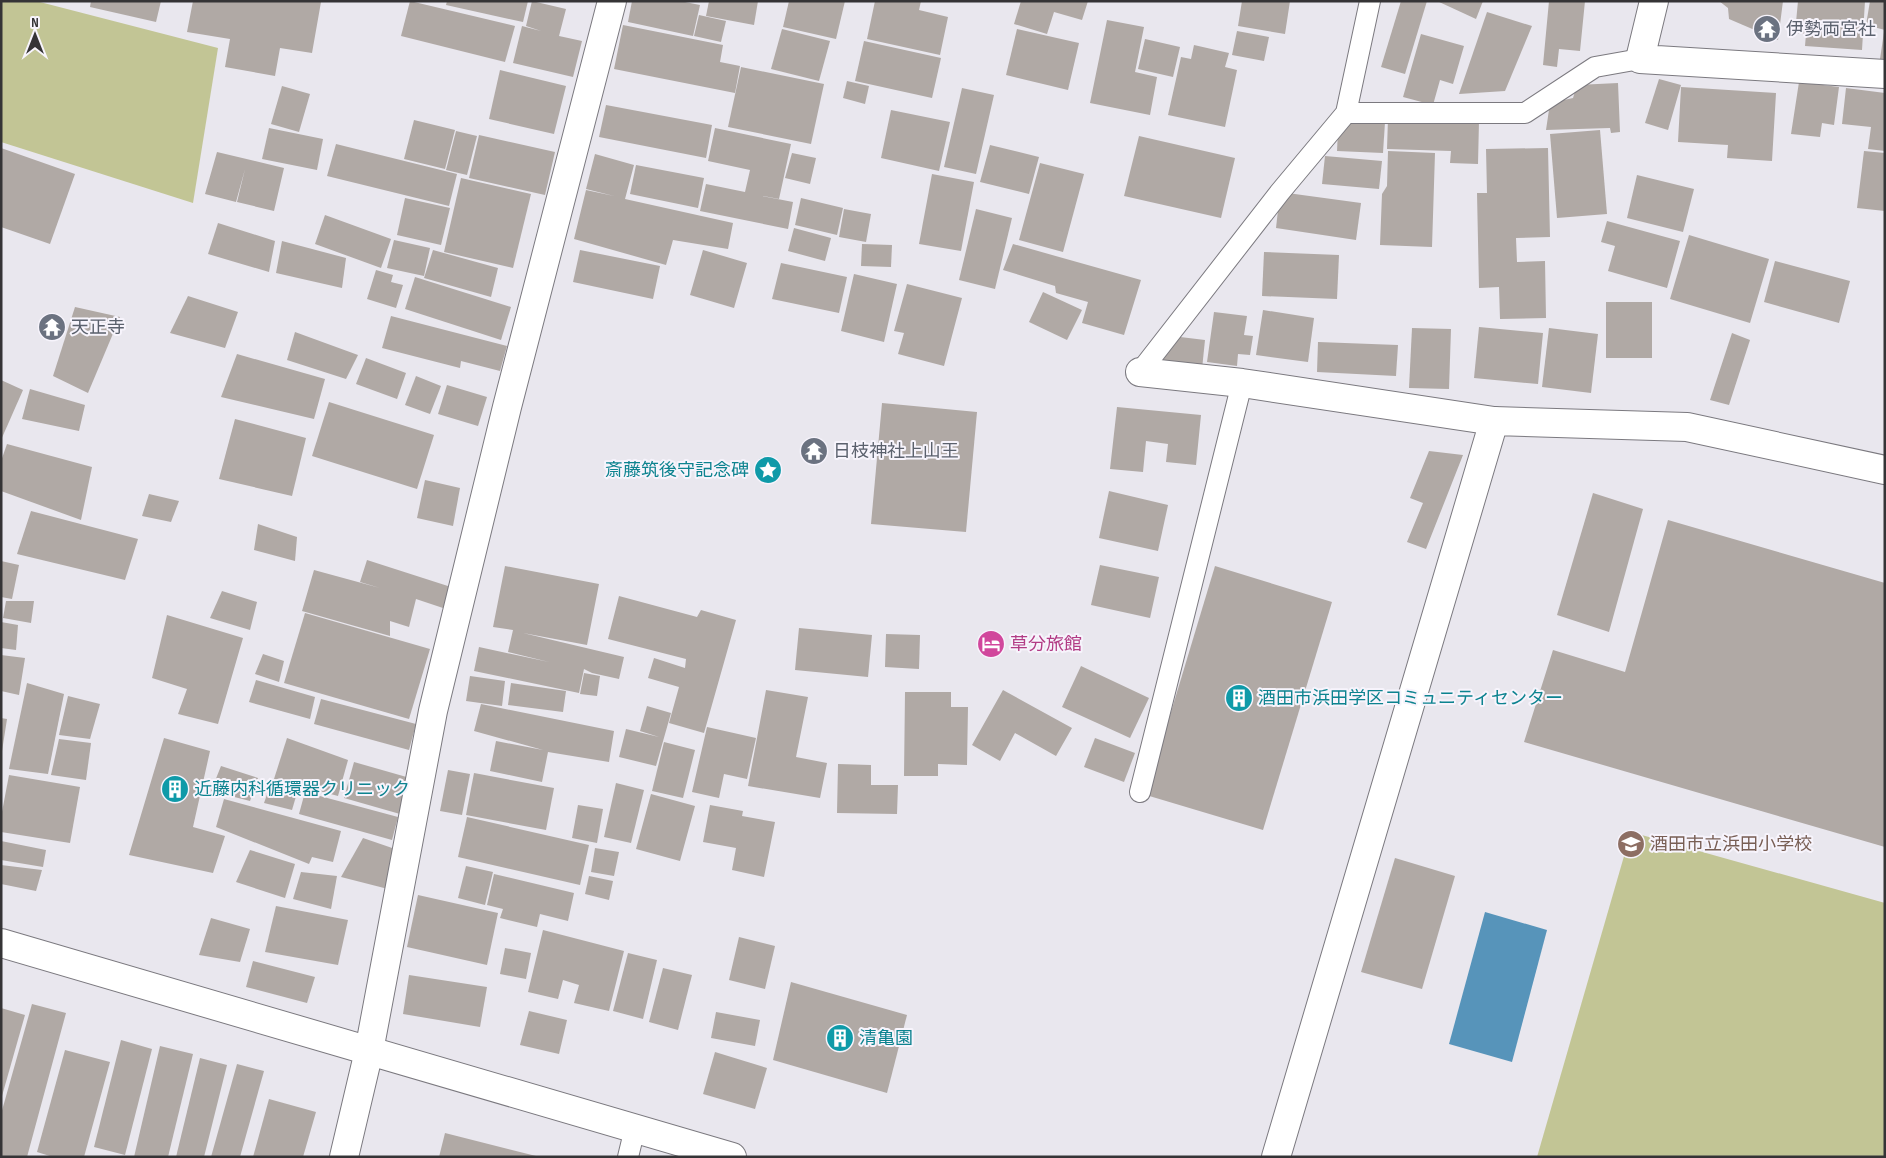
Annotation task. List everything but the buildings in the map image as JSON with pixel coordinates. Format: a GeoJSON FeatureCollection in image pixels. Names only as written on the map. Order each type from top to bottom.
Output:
{"type":"FeatureCollection","features":[{"type":"Feature","properties":{"kind":"street"},"geometry":{"type":"LineString","coordinates":[[344,1157],[369,1051],[433,711],[507,407],[612,1]]}},
{"type":"Feature","properties":{"kind":"street"},"geometry":{"type":"LineString","coordinates":[[1654,1],[1640,59],[1885,74]]}},
{"type":"Feature","properties":{"kind":"street"},"geometry":{"type":"LineString","coordinates":[[1140,372],[1242,383],[1494,421],[1687,428],[1885,470]]}},
{"type":"Feature","properties":{"kind":"street"},"geometry":{"type":"LineString","coordinates":[[1276,1157],[1494,421]]}},
{"type":"Feature","properties":{"kind":"street"},"geometry":{"type":"LineString","coordinates":[[1,943],[732,1157]]}},
{"type":"Feature","properties":{"kind":"lane"},"geometry":{"type":"LineString","coordinates":[[1140,372],[1280,192],[1346,113],[1370,1]]}},
{"type":"Feature","properties":{"kind":"lane"},"geometry":{"type":"LineString","coordinates":[[1346,113],[1525,113],[1596,67],[1640,59]]}},
{"type":"Feature","properties":{"kind":"lane"},"geometry":{"type":"LineString","coordinates":[[1140,792],[1242,383]]}},
{"type":"Feature","properties":{"kind":"lane"},"geometry":{"type":"LineString","coordinates":[[628,1157],[635,1128]]}},
{"type":"Feature","properties":{"kind":"green space"},"geometry":{"type":"Polygon","coordinates":[[[1,1],[36,1],[218,48],[193,203],[1,142],[1,1]]]}},
{"type":"Feature","properties":{"kind":"green space"},"geometry":{"type":"Polygon","coordinates":[[[1631,832],[1885,903],[1885,1157],[1537,1157],[1631,832]]]}},
{"type":"Feature","properties":{"kind":"water"},"geometry":{"type":"Polygon","coordinates":[[[1485,912],[1547,930],[1512,1062],[1449,1044],[1485,912]]]}},
{"type":"Feature","properties":{"kind":"place","name":"伊勢両宮社"},"geometry":{"type":"Point","coordinates":[1767,29]}},
{"type":"Feature","properties":{"kind":"place","name":"天正寺"},"geometry":{"type":"Point","coordinates":[52,327]}},
{"type":"Feature","properties":{"kind":"place","name":"日枝神社上山王"},"geometry":{"type":"Point","coordinates":[814,451]}},
{"type":"Feature","properties":{"kind":"place","name":"斎藤筑後守記念碑"},"geometry":{"type":"Point","coordinates":[768,470]}},
{"type":"Feature","properties":{"kind":"place","name":"草分旅館"},"geometry":{"type":"Point","coordinates":[991,644]}},
{"type":"Feature","properties":{"kind":"place","name":"酒田市浜田学区コミュニティセンター"},"geometry":{"type":"Point","coordinates":[1239,698]}},
{"type":"Feature","properties":{"kind":"place","name":"近藤内科循環器クリニック"},"geometry":{"type":"Point","coordinates":[175,789]}},
{"type":"Feature","properties":{"kind":"place","name":"酒田市立浜田小学校"},"geometry":{"type":"Point","coordinates":[1631,844]}},
{"type":"Feature","properties":{"kind":"place","name":"清亀園"},"geometry":{"type":"Point","coordinates":[840,1038]}}]}
